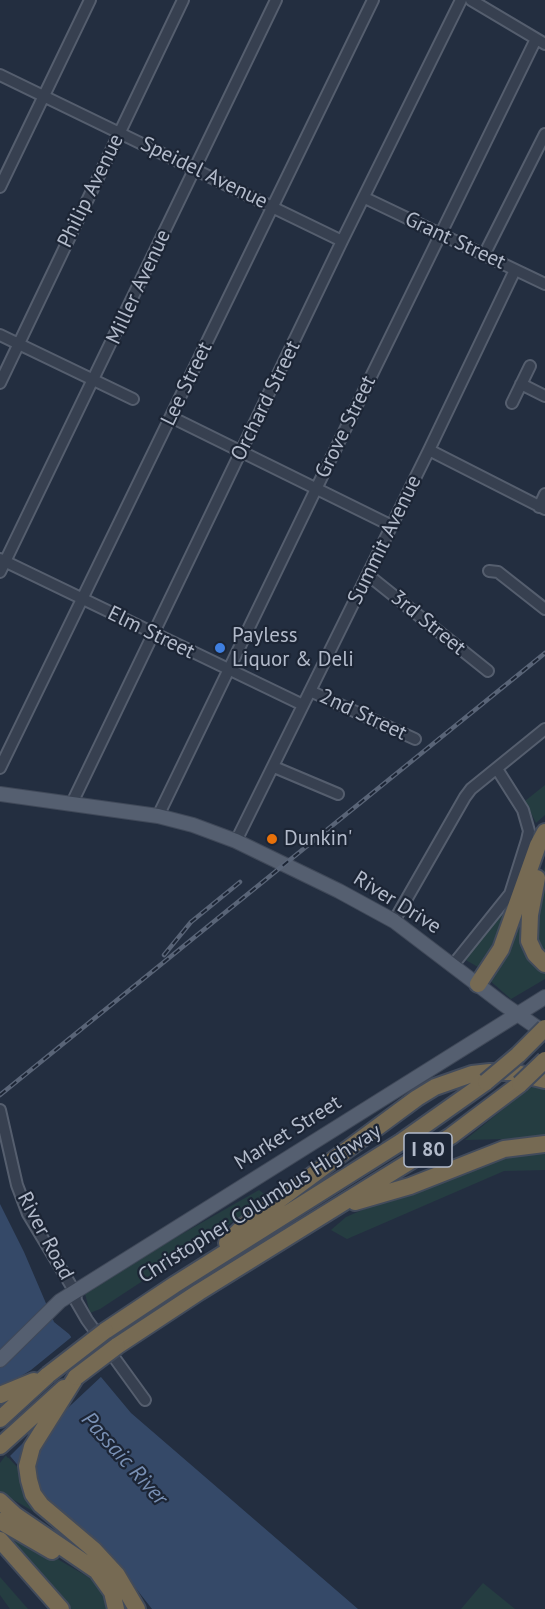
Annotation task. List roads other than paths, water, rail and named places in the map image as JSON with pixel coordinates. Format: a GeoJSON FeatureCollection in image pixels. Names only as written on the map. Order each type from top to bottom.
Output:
{"type":"FeatureCollection","features":[{"type":"Feature","properties":{"kind":"highway"},"geometry":{"type":"LineString","coordinates":[[478,984],[501,949],[538,845],[545,832]]}},
{"type":"Feature","properties":{"kind":"highway"},"geometry":{"type":"LineString","coordinates":[[545,854],[534,891],[529,927],[532,948],[545,964]]}},
{"type":"Feature","properties":{"kind":"highway","name":"Christopher Columbus Highway"},"geometry":{"type":"LineString","coordinates":[[0,1419],[48,1375],[105,1331],[202,1267],[285,1206],[401,1142],[486,1082],[545,1028]]}},
{"type":"Feature","properties":{"kind":"highway","name":"Christopher Columbus Highway"},"geometry":{"type":"LineString","coordinates":[[4,1442],[76,1377],[117,1346],[299,1229],[451,1136],[488,1110],[545,1060]]}},
{"type":"Feature","properties":{"kind":"highway"},"geometry":{"type":"LineString","coordinates":[[285,1206],[417,1098],[435,1087],[472,1074],[490,1072],[512,1072],[545,1080]]}},
{"type":"Feature","properties":{"kind":"highway"},"geometry":{"type":"LineString","coordinates":[[331,1210],[410,1186],[504,1149],[545,1144]]}},
{"type":"Feature","properties":{"kind":"highway"},"geometry":{"type":"LineString","coordinates":[[0,1395],[48,1375]]}},
{"type":"Feature","properties":{"kind":"highway"},"geometry":{"type":"LineString","coordinates":[[76,1377],[35,1441],[28,1460],[31,1487],[37,1500],[49,1514],[93,1549],[117,1575],[137,1609]]}},
{"type":"Feature","properties":{"kind":"highway"},"geometry":{"type":"LineString","coordinates":[[0,1452],[4,1442]]}},
{"type":"Feature","properties":{"kind":"highway"},"geometry":{"type":"LineString","coordinates":[[2,1509],[100,1558]]}},
{"type":"Feature","properties":{"kind":"highway"},"geometry":{"type":"LineString","coordinates":[[2,1509],[102,1579],[112,1592],[117,1609]]}},
{"type":"Feature","properties":{"kind":"highway"},"geometry":{"type":"LineString","coordinates":[[0,1540],[61,1609]]}},
{"type":"Feature","properties":{"kind":"highway"},"geometry":{"type":"LineString","coordinates":[[0,1558],[46,1609]]}},
{"type":"Feature","properties":{"kind":"main road","name":"River Drive"},"geometry":{"type":"LineString","coordinates":[[0,794],[158,816],[193,825],[236,841],[339,891],[394,921],[545,1033]]}},
{"type":"Feature","properties":{"kind":"main road","name":"Market Street"},"geometry":{"type":"LineString","coordinates":[[0,1360],[54,1305],[545,997]]}},
{"type":"Feature","properties":{"kind":"street"},"geometry":{"type":"LineString","coordinates":[[0,187],[90,0]]}},
{"type":"Feature","properties":{"kind":"street","name":"Philip Avenue"},"geometry":{"type":"LineString","coordinates":[[0,383],[183,0]]}},
{"type":"Feature","properties":{"kind":"street","name":"Miller Avenue"},"geometry":{"type":"LineString","coordinates":[[0,572],[3,560],[94,380],[276,0]]}},
{"type":"Feature","properties":{"kind":"street","name":"Lee Street"},"geometry":{"type":"LineString","coordinates":[[0,768],[373,0]]}},
{"type":"Feature","properties":{"kind":"street","name":"Orchard Street"},"geometry":{"type":"LineString","coordinates":[[72,803],[342,241],[461,0]]}},
{"type":"Feature","properties":{"kind":"street"},"geometry":{"type":"LineString","coordinates":[[471,0],[541,42]]}},
{"type":"Feature","properties":{"kind":"street","name":"Grove Street"},"geometry":{"type":"LineString","coordinates":[[158,816],[440,235],[541,42]]}},
{"type":"Feature","properties":{"kind":"street","name":"Speidel Avenue"},"geometry":{"type":"LineString","coordinates":[[0,75],[342,241]]}},
{"type":"Feature","properties":{"kind":"street"},"geometry":{"type":"LineString","coordinates":[[484,255],[545,134]]}},
{"type":"Feature","properties":{"kind":"street","name":"Grant Street"},"geometry":{"type":"LineString","coordinates":[[365,198],[545,284]]}},
{"type":"Feature","properties":{"kind":"street","name":"Summit Avenue"},"geometry":{"type":"LineString","coordinates":[[236,841],[392,526],[515,270]]}},
{"type":"Feature","properties":{"kind":"street"},"geometry":{"type":"LineString","coordinates":[[0,335],[134,399]]}},
{"type":"Feature","properties":{"kind":"street"},"geometry":{"type":"LineString","coordinates":[[512,403],[530,366]]}},
{"type":"Feature","properties":{"kind":"street"},"geometry":{"type":"LineString","coordinates":[[521,384],[545,396]]}},
{"type":"Feature","properties":{"kind":"street"},"geometry":{"type":"LineString","coordinates":[[171,417],[392,526]]}},
{"type":"Feature","properties":{"kind":"street"},"geometry":{"type":"LineString","coordinates":[[429,450],[542,508],[545,494]]}},
{"type":"Feature","properties":{"kind":"street","name":"Elm Street"},"geometry":{"type":"LineString","coordinates":[[3,560],[303,705]]}},
{"type":"Feature","properties":{"kind":"street"},"geometry":{"type":"LineString","coordinates":[[489,571],[498,572],[545,609]]}},
{"type":"Feature","properties":{"kind":"street","name":"3rd Street"},"geometry":{"type":"LineString","coordinates":[[368,575],[488,672]]}},
{"type":"Feature","properties":{"kind":"street","name":"2nd Street"},"geometry":{"type":"LineString","coordinates":[[310,691],[415,739]]}},
{"type":"Feature","properties":{"kind":"street"},"geometry":{"type":"LineString","coordinates":[[394,921],[471,789],[545,729]]}},
{"type":"Feature","properties":{"kind":"street"},"geometry":{"type":"LineString","coordinates":[[274,767],[338,794]]}},
{"type":"Feature","properties":{"kind":"street"},"geometry":{"type":"LineString","coordinates":[[453,965],[510,894],[527,840],[529,831],[523,810],[497,769]]}},
{"type":"Feature","properties":{"kind":"street","name":"River Road"},"geometry":{"type":"LineString","coordinates":[[0,1110],[28,1214],[75,1292],[76,1300],[87,1320],[145,1400]]}},
{"type":"Feature","properties":{"kind":"water","name":"Passaic River"},"geometry":{"type":"Polygon","coordinates":[[[0,1204],[24,1252],[54,1322],[69,1334],[91,1365],[131,1413],[358,1609],[152,1609],[120,1568],[48,1501],[0,1444],[0,1204]]]}},
{"type":"Feature","properties":{"kind":"railway"},"geometry":{"type":"LineString","coordinates":[[0,1095],[545,653]]}},
{"type":"Feature","properties":{"kind":"railway"},"geometry":{"type":"LineString","coordinates":[[164,955],[191,922],[240,882]]}},
{"type":"Feature","properties":{"kind":"place","name":"Payless Liquor & Deli"},"geometry":{"type":"Point","coordinates":[220,648]}},
{"type":"Feature","properties":{"kind":"place","name":"Dunkin'"},"geometry":{"type":"Point","coordinates":[272,839]}}]}
